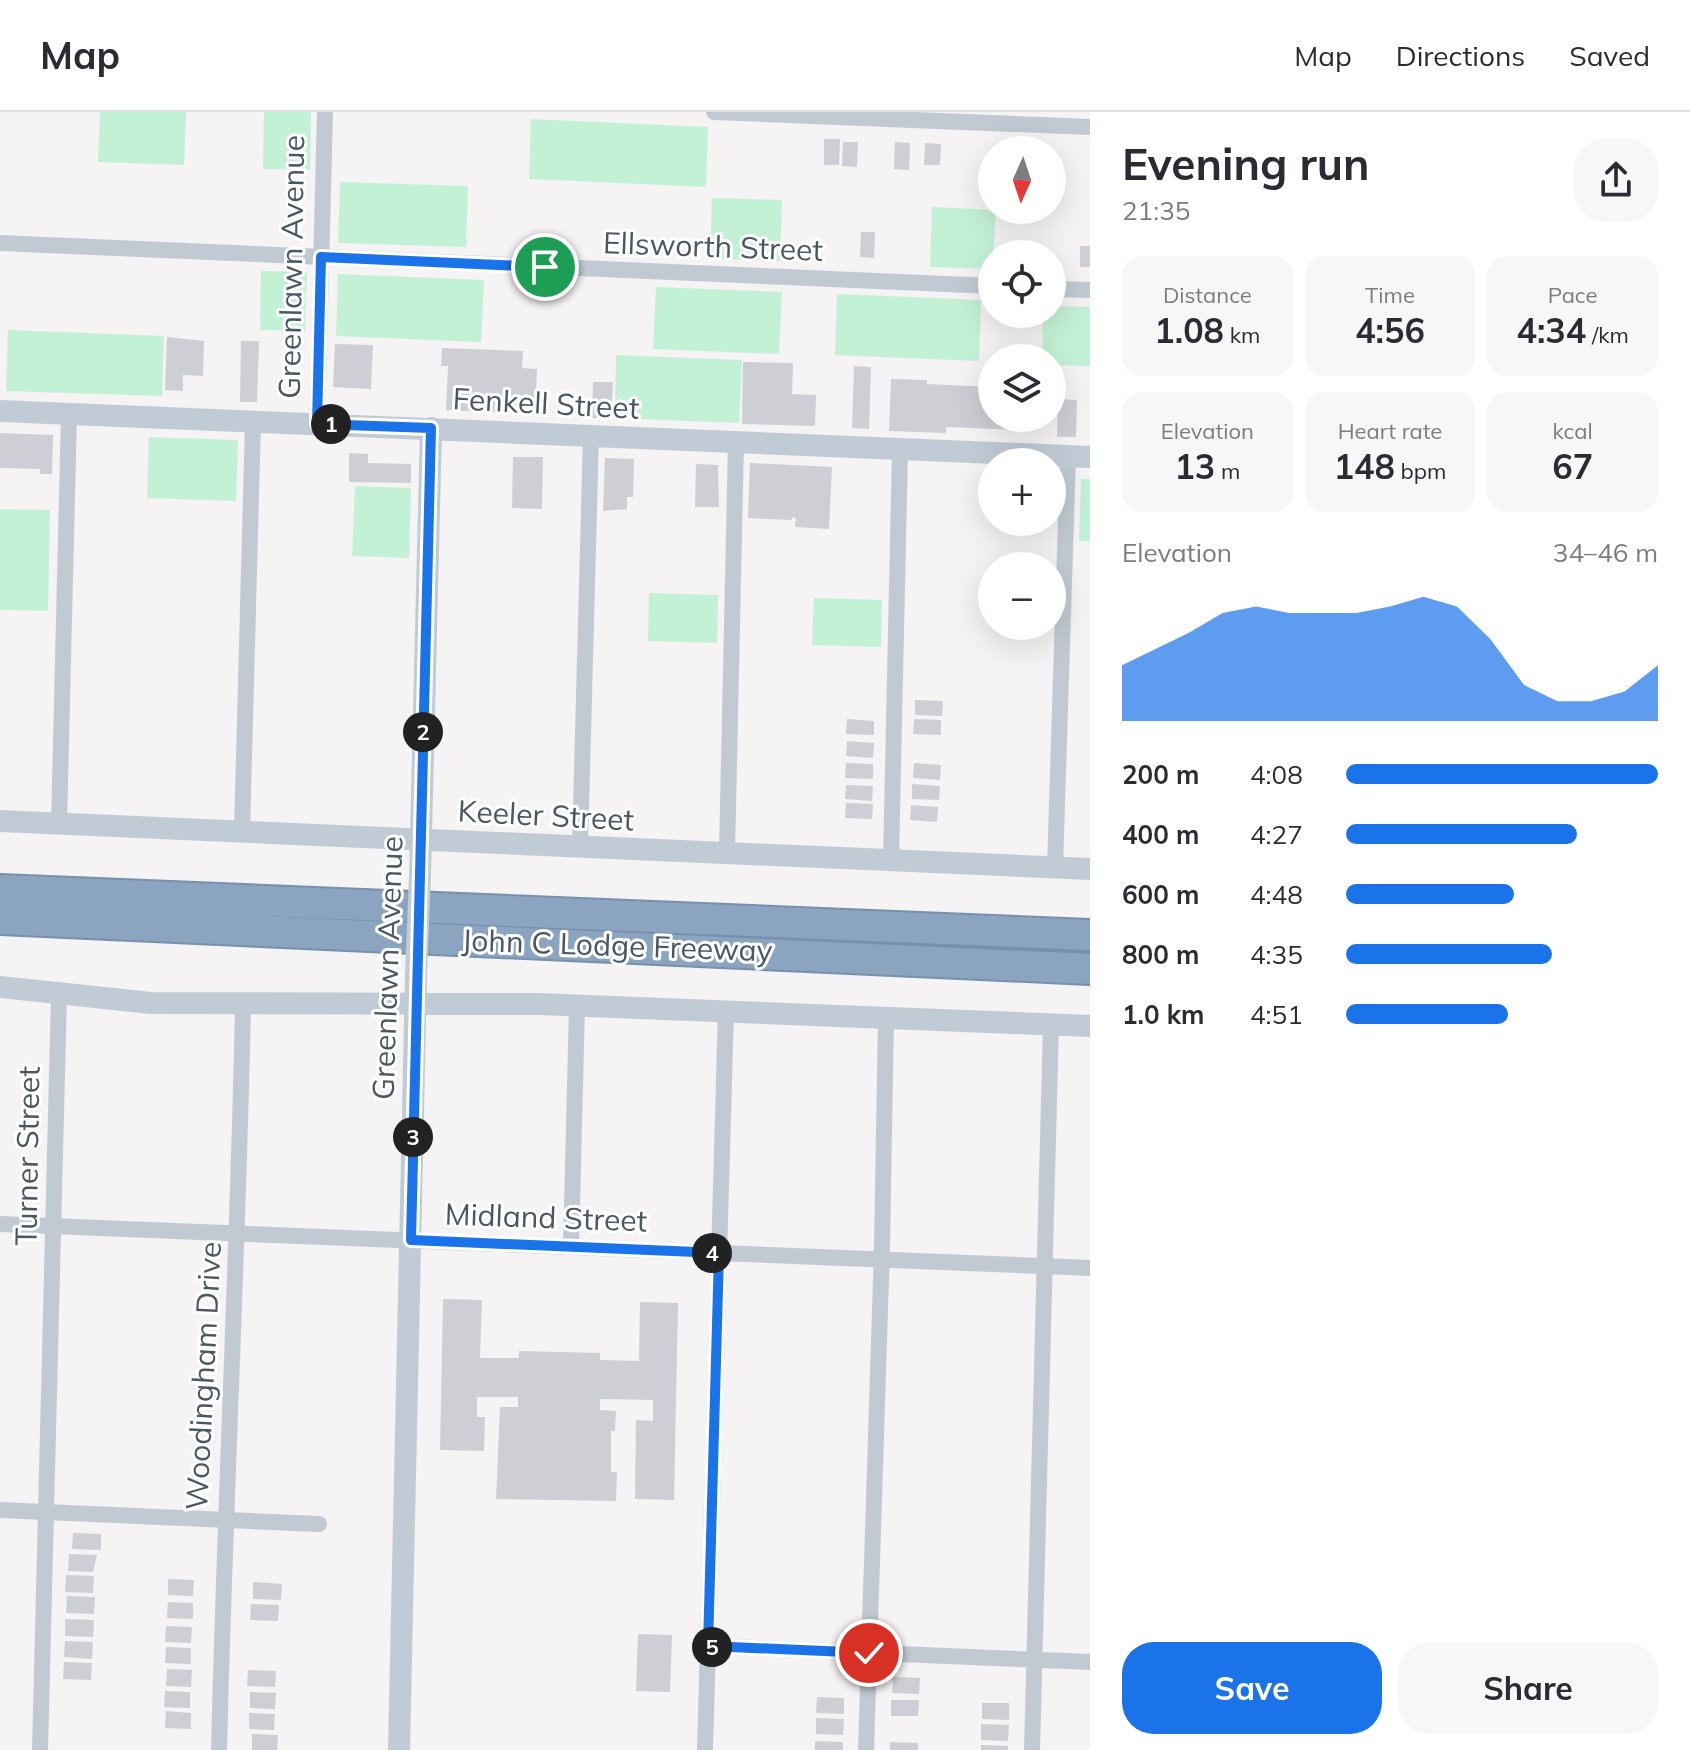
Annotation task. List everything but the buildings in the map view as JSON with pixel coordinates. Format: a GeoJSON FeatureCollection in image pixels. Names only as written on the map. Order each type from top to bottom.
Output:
{"type":"FeatureCollection","features":[{"type":"Feature","properties":{"kind":"highway","name":"John C Lodge Freeway"},"geometry":{"type":"LineString","coordinates":[[0,890],[1090,933]]}},
{"type":"Feature","properties":{"kind":"highway","name":"John C Lodge Freeway"},"geometry":{"type":"LineString","coordinates":[[0,919],[794,953],[1090,969]]}},
{"type":"Feature","properties":{"kind":"street","name":"Greenlawn Avenue"},"geometry":{"type":"LineString","coordinates":[[317,424],[325,112]]}},
{"type":"Feature","properties":{"kind":"street"},"geometry":{"type":"LineString","coordinates":[[714,112],[1090,127]]}},
{"type":"Feature","properties":{"kind":"street","name":"Ellsworth Street"},"geometry":{"type":"LineString","coordinates":[[0,243],[978,285]]}},
{"type":"Feature","properties":{"kind":"street"},"geometry":{"type":"LineString","coordinates":[[1066,289],[1090,290]]}},
{"type":"Feature","properties":{"kind":"street","name":"Fenkell Street"},"geometry":{"type":"LineString","coordinates":[[0,411],[1079,457]]}},
{"type":"Feature","properties":{"kind":"street"},"geometry":{"type":"LineString","coordinates":[[59,824],[69,414]]}},
{"type":"Feature","properties":{"kind":"street"},"geometry":{"type":"LineString","coordinates":[[242,832],[253,421]]}},
{"type":"Feature","properties":{"kind":"street","name":"Greenlawn Avenue"},"geometry":{"type":"LineString","coordinates":[[399,1750],[431,428]]}},
{"type":"Feature","properties":{"kind":"street"},"geometry":{"type":"LineString","coordinates":[[580,846],[591,435]]}},
{"type":"Feature","properties":{"kind":"street"},"geometry":{"type":"LineString","coordinates":[[727,853],[736,442]]}},
{"type":"Feature","properties":{"kind":"street"},"geometry":{"type":"LineString","coordinates":[[891,860],[900,449]]}},
{"type":"Feature","properties":{"kind":"street"},"geometry":{"type":"LineString","coordinates":[[1055,868],[1079,457]]}},
{"type":"Feature","properties":{"kind":"street","name":"Keeler Street"},"geometry":{"type":"LineString","coordinates":[[0,821],[1090,869]]}},
{"type":"Feature","properties":{"kind":"street"},"geometry":{"type":"LineString","coordinates":[[0,987],[145,1003],[577,1006],[1090,1026]]}},
{"type":"Feature","properties":{"kind":"street","name":"Turner Street"},"geometry":{"type":"LineString","coordinates":[[40,1750],[59,995]]}},
{"type":"Feature","properties":{"kind":"street","name":"Woodingham Drive"},"geometry":{"type":"LineString","coordinates":[[219,1750],[243,1004]]}},
{"type":"Feature","properties":{"kind":"street"},"geometry":{"type":"LineString","coordinates":[[571,1246],[577,1006]]}},
{"type":"Feature","properties":{"kind":"street"},"geometry":{"type":"LineString","coordinates":[[705,1750],[726,1010]]}},
{"type":"Feature","properties":{"kind":"street"},"geometry":{"type":"LineString","coordinates":[[866,1750],[882,1260],[886,1017]]}},
{"type":"Feature","properties":{"kind":"street"},"geometry":{"type":"LineString","coordinates":[[1032,1750],[1051,1024]]}},
{"type":"Feature","properties":{"kind":"street","name":"Midland Street"},"geometry":{"type":"LineString","coordinates":[[0,1224],[1090,1268]]}},
{"type":"Feature","properties":{"kind":"street"},"geometry":{"type":"LineString","coordinates":[[0,1510],[319,1524]]}},
{"type":"Feature","properties":{"kind":"street"},"geometry":{"type":"LineString","coordinates":[[708,1646],[1090,1662]]}},
{"type":"Feature","properties":{"kind":"green space"},"geometry":{"type":"Polygon","coordinates":[[[100,112],[186,112],[184,165],[98,162],[100,112]]]}},
{"type":"Feature","properties":{"kind":"green space"},"geometry":{"type":"Polygon","coordinates":[[[264,112],[311,112],[310,170],[263,169],[264,112]]]}},
{"type":"Feature","properties":{"kind":"green space"},"geometry":{"type":"Polygon","coordinates":[[[531,119],[708,127],[706,187],[529,179],[531,119]]]}},
{"type":"Feature","properties":{"kind":"green space"},"geometry":{"type":"Polygon","coordinates":[[[340,182],[468,186],[466,247],[338,243],[340,182]]]}},
{"type":"Feature","properties":{"kind":"green space"},"geometry":{"type":"Polygon","coordinates":[[[712,198],[782,200],[780,261],[710,259],[712,198]]]}},
{"type":"Feature","properties":{"kind":"green space"},"geometry":{"type":"Polygon","coordinates":[[[932,207],[978,209],[978,224],[995,224],[994,240],[978,240],[978,269],[930,267],[932,207]]]}},
{"type":"Feature","properties":{"kind":"green space"},"geometry":{"type":"Polygon","coordinates":[[[261,271],[307,272],[305,331],[260,330],[261,271]]]}},
{"type":"Feature","properties":{"kind":"green space"},"geometry":{"type":"Polygon","coordinates":[[[338,274],[484,280],[481,342],[336,336],[338,274]]]}},
{"type":"Feature","properties":{"kind":"green space"},"geometry":{"type":"Polygon","coordinates":[[[656,287],[782,292],[779,354],[653,349],[656,287]]]}},
{"type":"Feature","properties":{"kind":"green space"},"geometry":{"type":"Polygon","coordinates":[[[837,294],[978,300],[978,361],[835,355],[837,294]]]}},
{"type":"Feature","properties":{"kind":"green space"},"geometry":{"type":"Polygon","coordinates":[[[1066,306],[1090,307],[1090,366],[1066,365],[1066,344],[1042,344],[1043,328],[1066,328],[1066,306]]]}},
{"type":"Feature","properties":{"kind":"green space"},"geometry":{"type":"Polygon","coordinates":[[[8,330],[164,336],[162,396],[6,391],[8,330]]]}},
{"type":"Feature","properties":{"kind":"green space"},"geometry":{"type":"Polygon","coordinates":[[[616,355],[742,360],[739,423],[615,418],[616,355]]]}},
{"type":"Feature","properties":{"kind":"green space"},"geometry":{"type":"Polygon","coordinates":[[[149,437],[238,440],[236,501],[147,498],[149,437]]]}},
{"type":"Feature","properties":{"kind":"green space"},"geometry":{"type":"Polygon","coordinates":[[[1081,479],[1090,479],[1090,541],[1079,541],[1081,479]]]}},
{"type":"Feature","properties":{"kind":"green space"},"geometry":{"type":"Polygon","coordinates":[[[355,486],[411,488],[409,558],[352,556],[355,486]]]}},
{"type":"Feature","properties":{"kind":"green space"},"geometry":{"type":"Polygon","coordinates":[[[0,509],[50,510],[48,611],[0,610],[0,509]]]}},
{"type":"Feature","properties":{"kind":"green space"},"geometry":{"type":"Polygon","coordinates":[[[649,593],[718,595],[717,643],[648,641],[649,593]]]}},
{"type":"Feature","properties":{"kind":"green space"},"geometry":{"type":"Polygon","coordinates":[[[814,598],[882,600],[881,647],[812,645],[814,598]]]}},
{"type":"Feature","properties":{"kind":"route"},"geometry":{"type":"LineString","coordinates":[[545,267],[321,257],[317,424],[431,428],[411,1240],[719,1253],[708,1646],[869,1653]]}}]}
